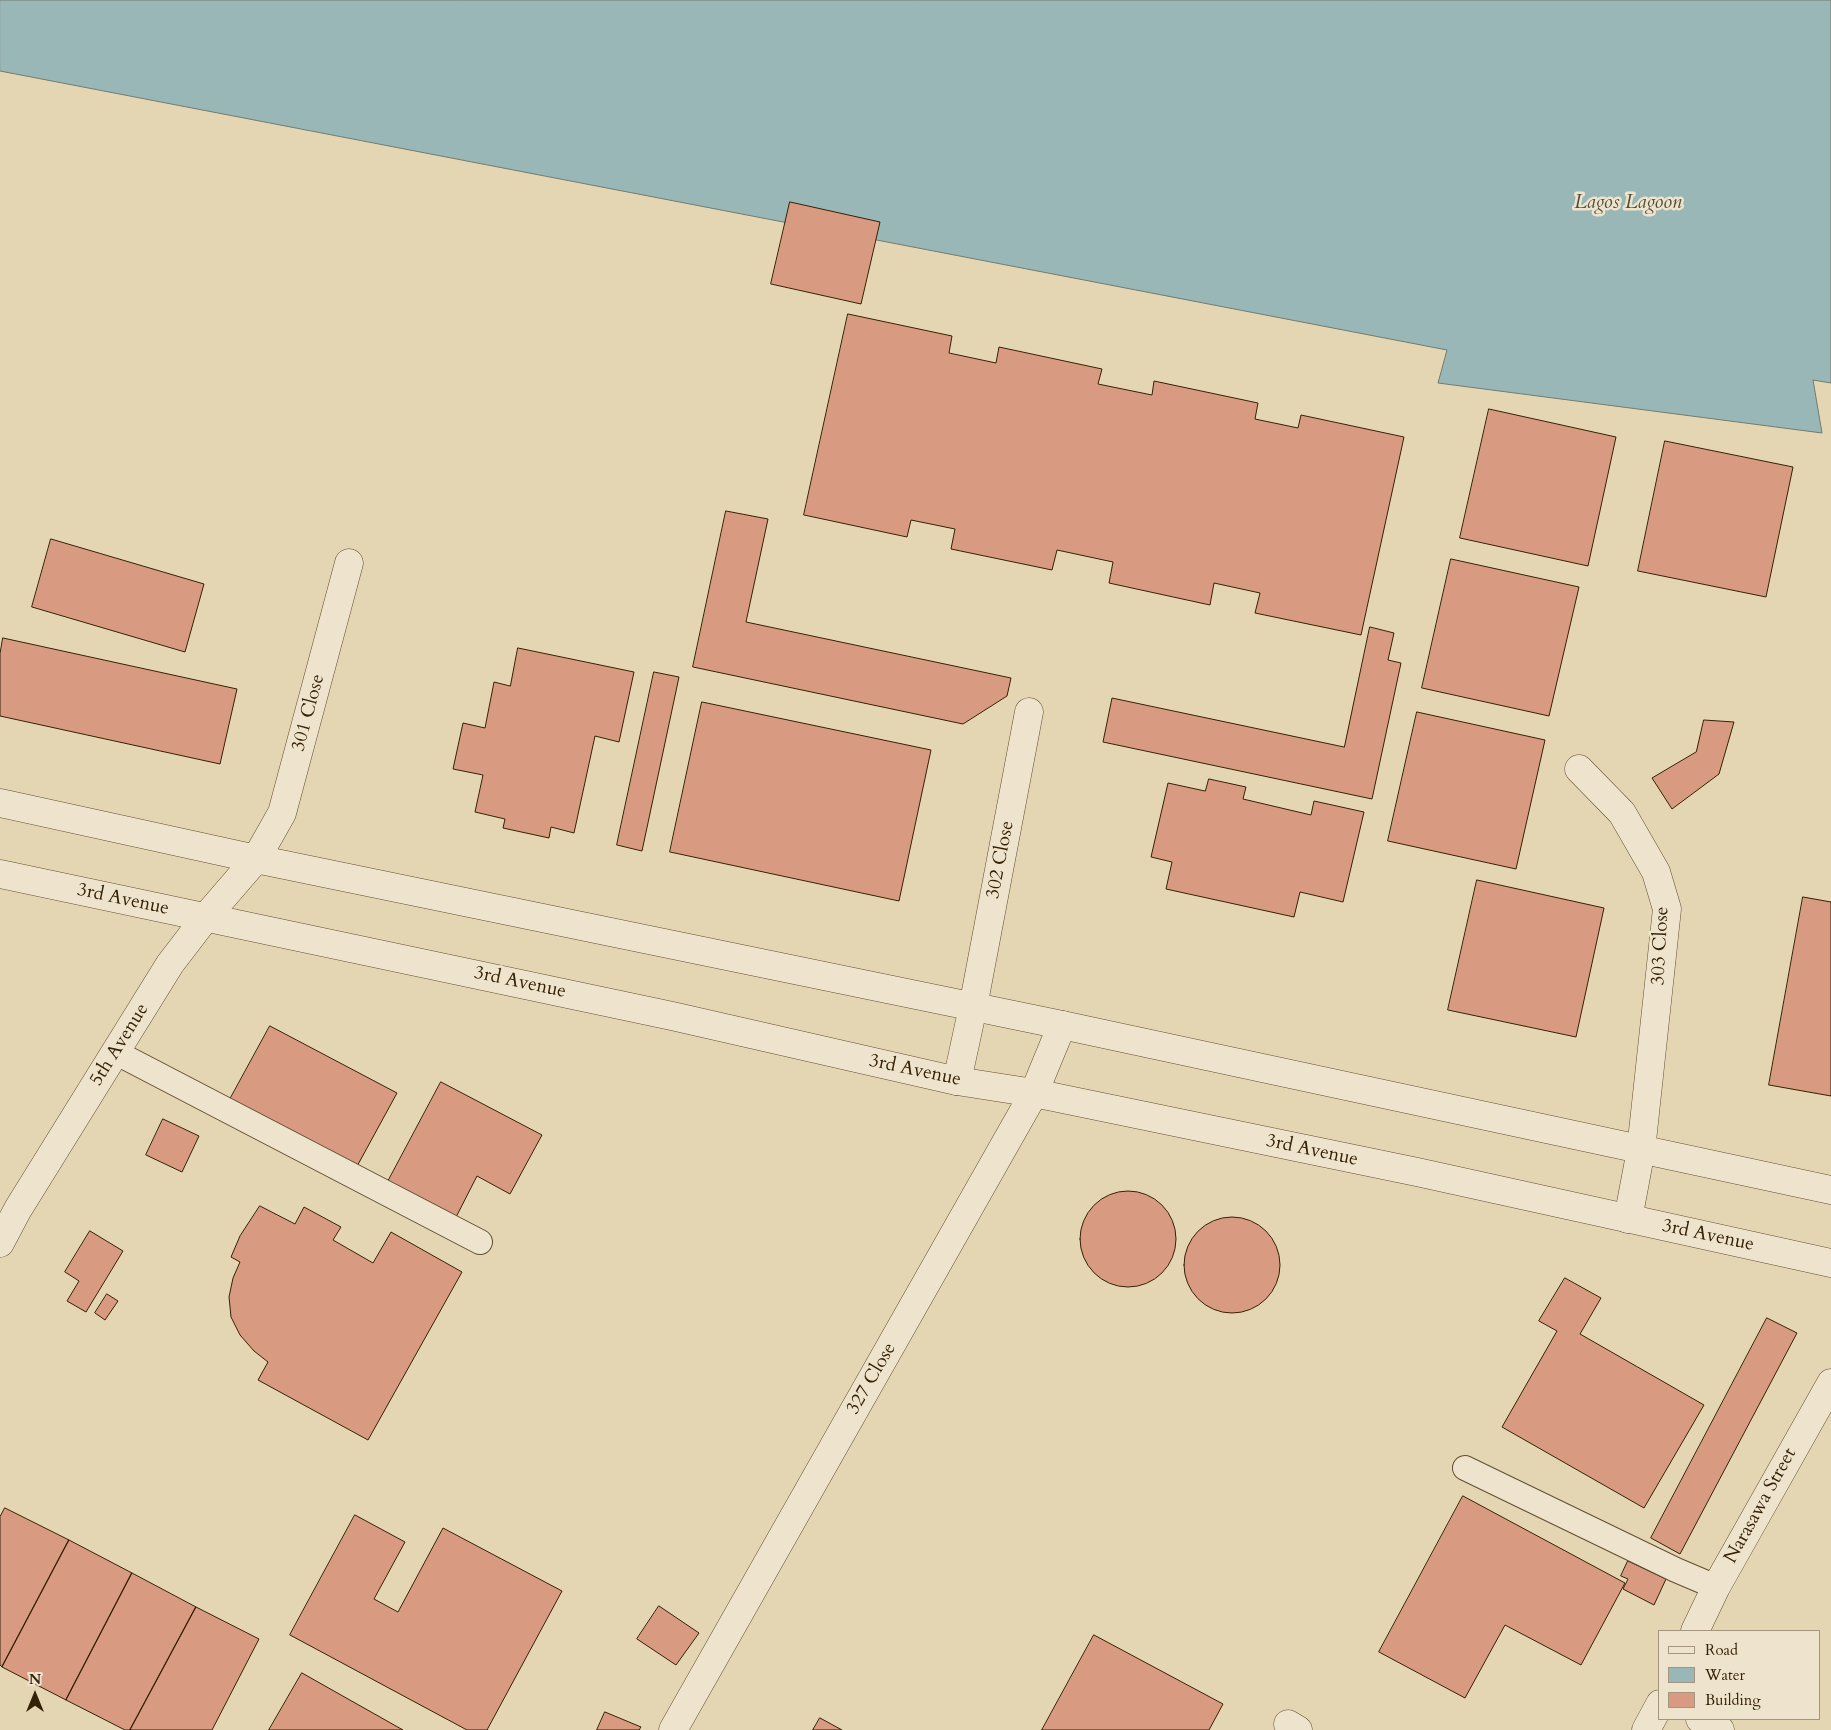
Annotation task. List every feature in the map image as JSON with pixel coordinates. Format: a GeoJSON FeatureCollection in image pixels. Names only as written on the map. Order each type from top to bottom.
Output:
{"type":"FeatureCollection","features":[{"type":"Feature","properties":{"kind":"street","name":"301 Close"},"geometry":{"type":"LineString","coordinates":[[256,859],[282,813],[349,563]]}},
{"type":"Feature","properties":{"kind":"street","name":"302 Close"},"geometry":{"type":"LineString","coordinates":[[957,1081],[973,1007],[1029,712]]}},
{"type":"Feature","properties":{"kind":"street","name":"303 Close"},"geometry":{"type":"LineString","coordinates":[[1578,769],[1622,813],[1656,872],[1667,909],[1641,1150],[1628,1219]]}},
{"type":"Feature","properties":{"kind":"street"},"geometry":{"type":"LineString","coordinates":[[0,804],[256,859],[1062,1025],[1831,1190]]}},
{"type":"Feature","properties":{"kind":"street","name":"5th Avenue"},"geometry":{"type":"LineString","coordinates":[[0,1243],[18,1209],[170,964],[206,917],[256,859]]}},
{"type":"Feature","properties":{"kind":"street","name":"3rd Avenue"},"geometry":{"type":"LineString","coordinates":[[0,874],[672,1016],[957,1081],[1034,1093],[1417,1172],[1831,1262]]}},
{"type":"Feature","properties":{"kind":"street","name":"327 Close"},"geometry":{"type":"LineString","coordinates":[[673,1730],[1034,1093],[1062,1025]]}},
{"type":"Feature","properties":{"kind":"street","name":"Narasawa Street"},"geometry":{"type":"LineString","coordinates":[[1695,1630],[1716,1587],[1831,1383]]}},
{"type":"Feature","properties":{"kind":"street"},"geometry":{"type":"LineString","coordinates":[[1646,1730],[1658,1708]]}},
{"type":"Feature","properties":{"kind":"street"},"geometry":{"type":"LineString","coordinates":[[1702,1720],[1720,1730]]}},
{"type":"Feature","properties":{"kind":"lane"},"geometry":{"type":"LineString","coordinates":[[115,1052],[480,1242]]}},
{"type":"Feature","properties":{"kind":"lane"},"geometry":{"type":"LineString","coordinates":[[1466,1468],[1676,1570],[1716,1587]]}},
{"type":"Feature","properties":{"kind":"water","name":"Lagos Lagoon"},"geometry":{"type":"Polygon","coordinates":[[[0,0],[1831,0],[1831,383],[1813,380],[1822,433],[1438,383],[1447,350],[0,71],[0,0]]]}},
{"type":"Feature","properties":{"kind":"building"},"geometry":{"type":"Polygon","coordinates":[[[790,202],[880,222],[861,304],[771,284],[790,202]]]}},
{"type":"Feature","properties":{"kind":"building"},"geometry":{"type":"Polygon","coordinates":[[[848,314],[952,336],[949,353],[996,363],[999,347],[1102,369],[1098,384],[1152,395],[1154,381],[1258,403],[1255,419],[1298,428],[1301,415],[1404,437],[1361,635],[1255,613],[1260,593],[1214,583],[1210,605],[1109,583],[1113,562],[1057,550],[1052,570],[951,549],[955,529],[911,520],[907,537],[804,515],[848,314]]]}},
{"type":"Feature","properties":{"kind":"building"},"geometry":{"type":"Polygon","coordinates":[[[1489,409],[1616,437],[1588,566],[1460,538],[1489,409]]]}},
{"type":"Feature","properties":{"kind":"building"},"geometry":{"type":"Polygon","coordinates":[[[1665,441],[1793,467],[1766,597],[1638,571],[1665,441]]]}},
{"type":"Feature","properties":{"kind":"building"},"geometry":{"type":"Polygon","coordinates":[[[726,511],[768,519],[746,622],[1011,678],[1007,696],[963,724],[693,667],[726,511]]]}},
{"type":"Feature","properties":{"kind":"building"},"geometry":{"type":"Polygon","coordinates":[[[51,539],[204,584],[185,652],[32,607],[51,539]]]}},
{"type":"Feature","properties":{"kind":"building"},"geometry":{"type":"Polygon","coordinates":[[[1451,559],[1579,587],[1549,716],[1422,688],[1451,559]]]}},
{"type":"Feature","properties":{"kind":"building"},"geometry":{"type":"Polygon","coordinates":[[[1370,627],[1394,633],[1388,660],[1401,663],[1372,799],[1103,742],[1112,698],[1344,747],[1370,627]]]}},
{"type":"Feature","properties":{"kind":"building"},"geometry":{"type":"Polygon","coordinates":[[[3,638],[237,689],[220,764],[0,716],[0,654],[3,638]]]}},
{"type":"Feature","properties":{"kind":"building"},"geometry":{"type":"Polygon","coordinates":[[[518,648],[634,672],[619,742],[595,736],[574,833],[551,827],[549,838],[503,828],[505,819],[475,812],[483,775],[453,769],[463,723],[485,728],[494,682],[510,686],[518,648]]]}},
{"type":"Feature","properties":{"kind":"building"},"geometry":{"type":"Polygon","coordinates":[[[654,672],[679,677],[642,851],[617,845],[654,672]]]}},
{"type":"Feature","properties":{"kind":"building"},"geometry":{"type":"Polygon","coordinates":[[[702,702],[931,750],[899,901],[670,852],[702,702]]]}},
{"type":"Feature","properties":{"kind":"building"},"geometry":{"type":"Polygon","coordinates":[[[1417,712],[1545,740],[1516,869],[1388,841],[1417,712]]]}},
{"type":"Feature","properties":{"kind":"building"},"geometry":{"type":"Polygon","coordinates":[[[1704,720],[1734,722],[1719,774],[1672,809],[1652,778],[1696,752],[1704,720]]]}},
{"type":"Feature","properties":{"kind":"building"},"geometry":{"type":"Polygon","coordinates":[[[1209,779],[1246,787],[1243,799],[1311,815],[1314,801],[1364,812],[1343,902],[1300,892],[1294,917],[1166,889],[1172,862],[1151,857],[1168,783],[1205,791],[1209,779]]]}},
{"type":"Feature","properties":{"kind":"building"},"geometry":{"type":"Polygon","coordinates":[[[1477,880],[1604,908],[1576,1037],[1448,1010],[1477,880]]]}},
{"type":"Feature","properties":{"kind":"building"},"geometry":{"type":"Polygon","coordinates":[[[1803,897],[1831,902],[1831,1096],[1769,1085],[1803,897]]]}},
{"type":"Feature","properties":{"kind":"building"},"geometry":{"type":"Polygon","coordinates":[[[270,1026],[397,1093],[355,1170],[228,1103],[270,1026]]]}},
{"type":"Feature","properties":{"kind":"building"},"geometry":{"type":"Polygon","coordinates":[[[441,1082],[542,1135],[510,1194],[477,1176],[452,1225],[384,1189],[441,1082]]]}},
{"type":"Feature","properties":{"kind":"building"},"geometry":{"type":"Polygon","coordinates":[[[163,1119],[199,1136],[182,1172],[146,1155],[163,1119]]]}},
{"type":"Feature","properties":{"kind":"building"},"geometry":{"type":"Polygon","coordinates":[[[1128,1191],[1146,1195],[1162,1205],[1172,1221],[1176,1239],[1172,1257],[1162,1273],[1146,1283],[1128,1287],[1110,1283],[1094,1273],[1084,1257],[1080,1239],[1084,1221],[1094,1205],[1110,1195],[1128,1191]]]}},
{"type":"Feature","properties":{"kind":"building"},"geometry":{"type":"Polygon","coordinates":[[[260,1206],[295,1224],[304,1207],[341,1227],[333,1240],[373,1263],[391,1232],[462,1272],[368,1440],[258,1380],[268,1362],[254,1351],[240,1335],[231,1317],[229,1297],[233,1278],[240,1262],[231,1257],[240,1236],[260,1206]]]}},
{"type":"Feature","properties":{"kind":"building"},"geometry":{"type":"Polygon","coordinates":[[[1232,1217],[1250,1221],[1266,1231],[1276,1247],[1280,1265],[1276,1283],[1266,1299],[1250,1309],[1232,1313],[1214,1309],[1198,1299],[1188,1283],[1184,1265],[1188,1247],[1198,1231],[1214,1221],[1232,1217]]]}},
{"type":"Feature","properties":{"kind":"building"},"geometry":{"type":"Polygon","coordinates":[[[90,1231],[123,1251],[86,1312],[67,1301],[79,1281],[65,1272],[90,1231]]]}},
{"type":"Feature","properties":{"kind":"building"},"geometry":{"type":"Polygon","coordinates":[[[1565,1278],[1601,1298],[1580,1334],[1704,1405],[1644,1508],[1502,1427],[1557,1331],[1539,1321],[1565,1278]]]}},
{"type":"Feature","properties":{"kind":"building"},"geometry":{"type":"Polygon","coordinates":[[[107,1294],[118,1301],[105,1320],[95,1313],[107,1294]]]}},
{"type":"Feature","properties":{"kind":"building"},"geometry":{"type":"Polygon","coordinates":[[[1767,1318],[1797,1333],[1680,1554],[1651,1538],[1767,1318]]]}},
{"type":"Feature","properties":{"kind":"building"},"geometry":{"type":"Polygon","coordinates":[[[1463,1496],[1625,1583],[1581,1665],[1505,1625],[1465,1698],[1379,1652],[1463,1496]]]}},
{"type":"Feature","properties":{"kind":"building"},"geometry":{"type":"Polygon","coordinates":[[[5,1508],[69,1540],[2,1667],[0,1665],[0,1517],[5,1508]]]}},
{"type":"Feature","properties":{"kind":"building"},"geometry":{"type":"Polygon","coordinates":[[[355,1515],[405,1542],[374,1599],[398,1612],[443,1528],[562,1591],[487,1730],[467,1730],[290,1635],[355,1515]]]}},
{"type":"Feature","properties":{"kind":"building"},"geometry":{"type":"Polygon","coordinates":[[[69,1540],[132,1573],[66,1700],[2,1667],[69,1540]]]}},
{"type":"Feature","properties":{"kind":"building"},"geometry":{"type":"Polygon","coordinates":[[[1628,1561],[1666,1579],[1654,1605],[1623,1589],[1628,1579],[1621,1576],[1628,1561]]]}},
{"type":"Feature","properties":{"kind":"building"},"geometry":{"type":"Polygon","coordinates":[[[132,1573],[196,1607],[130,1730],[125,1730],[66,1700],[132,1573]]]}},
{"type":"Feature","properties":{"kind":"building"},"geometry":{"type":"Polygon","coordinates":[[[659,1606],[699,1633],[676,1665],[637,1639],[659,1606]]]}},
{"type":"Feature","properties":{"kind":"building"},"geometry":{"type":"Polygon","coordinates":[[[196,1607],[259,1639],[212,1730],[130,1730],[196,1607]]]}},
{"type":"Feature","properties":{"kind":"building"},"geometry":{"type":"Polygon","coordinates":[[[1094,1635],[1223,1704],[1209,1730],[1042,1730],[1094,1635]]]}},
{"type":"Feature","properties":{"kind":"building"},"geometry":{"type":"Polygon","coordinates":[[[302,1673],[403,1730],[269,1730],[302,1673]]]}},
{"type":"Feature","properties":{"kind":"building"},"geometry":{"type":"Polygon","coordinates":[[[605,1712],[641,1727],[639,1730],[597,1730],[605,1712]]]}},
{"type":"Feature","properties":{"kind":"building"},"geometry":{"type":"Polygon","coordinates":[[[820,1718],[842,1730],[813,1730],[820,1718]]]}}]}
